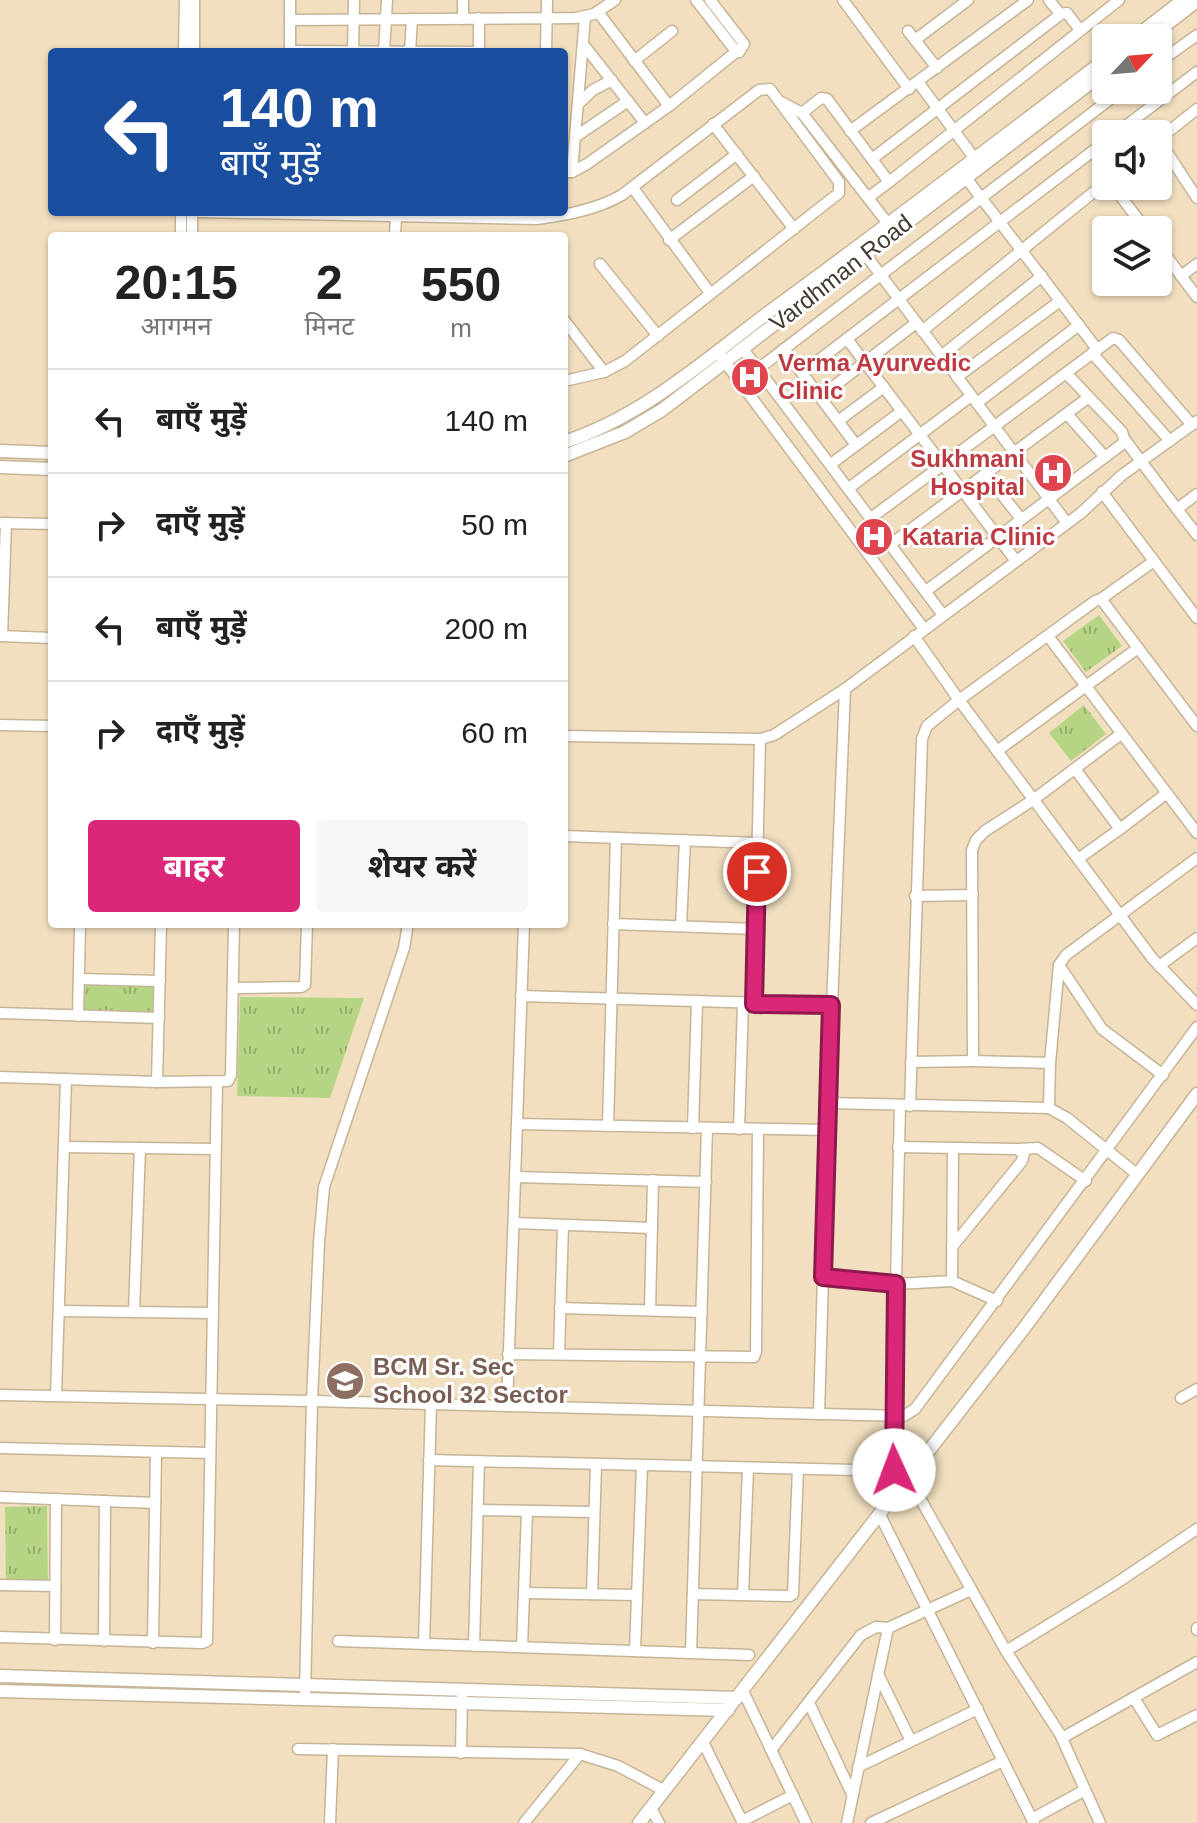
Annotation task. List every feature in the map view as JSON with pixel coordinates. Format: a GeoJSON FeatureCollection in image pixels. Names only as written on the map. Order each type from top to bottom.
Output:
{"type":"FeatureCollection","features":[{"type":"Feature","properties":{"kind":"street"},"geometry":{"type":"LineString","coordinates":[[184,48],[185,0]]}},
{"type":"Feature","properties":{"kind":"street"},"geometry":{"type":"LineString","coordinates":[[194,0],[194,48]]}},
{"type":"Feature","properties":{"kind":"street"},"geometry":{"type":"LineString","coordinates":[[290,0],[290,48]]}},
{"type":"Feature","properties":{"kind":"street"},"geometry":{"type":"LineString","coordinates":[[353,48],[354,0]]}},
{"type":"Feature","properties":{"kind":"street"},"geometry":{"type":"LineString","coordinates":[[384,48],[387,0]]}},
{"type":"Feature","properties":{"kind":"street"},"geometry":{"type":"LineString","coordinates":[[463,0],[463,19]]}},
{"type":"Feature","properties":{"kind":"street"},"geometry":{"type":"LineString","coordinates":[[546,48],[547,0]]}},
{"type":"Feature","properties":{"kind":"street"},"geometry":{"type":"LineString","coordinates":[[290,20],[585,17],[615,0]]}},
{"type":"Feature","properties":{"kind":"street"},"geometry":{"type":"LineString","coordinates":[[696,0],[736,52]]}},
{"type":"Feature","properties":{"kind":"street"},"geometry":{"type":"LineString","coordinates":[[568,172],[587,164],[742,50],[744,44],[710,0]]}},
{"type":"Feature","properties":{"kind":"street"},"geometry":{"type":"LineString","coordinates":[[843,0],[913,85],[937,109],[975,159]]}},
{"type":"Feature","properties":{"kind":"street"},"geometry":{"type":"LineString","coordinates":[[937,68],[912,35],[968,0]]}},
{"type":"Feature","properties":{"kind":"street"},"geometry":{"type":"LineString","coordinates":[[850,131],[1028,0]]}},
{"type":"Feature","properties":{"kind":"street"},"geometry":{"type":"LineString","coordinates":[[1049,0],[1060,14]]}},
{"type":"Feature","properties":{"kind":"street"},"geometry":{"type":"LineString","coordinates":[[869,197],[1119,0]]}},
{"type":"Feature","properties":{"kind":"street"},"geometry":{"type":"LineString","coordinates":[[1152,24],[1183,0]]}},
{"type":"Feature","properties":{"kind":"street"},"geometry":{"type":"LineString","coordinates":[[1167,24],[1197,1]]}},
{"type":"Feature","properties":{"kind":"street"},"geometry":{"type":"LineString","coordinates":[[598,12],[669,106]]}},
{"type":"Feature","properties":{"kind":"street"},"geometry":{"type":"LineString","coordinates":[[872,159],[1060,14],[1067,13],[1080,30]]}},
{"type":"Feature","properties":{"kind":"street"},"geometry":{"type":"LineString","coordinates":[[568,172],[575,137],[585,17]]}},
{"type":"Feature","properties":{"kind":"street"},"geometry":{"type":"LineString","coordinates":[[479,18],[479,48]]}},
{"type":"Feature","properties":{"kind":"street"},"geometry":{"type":"LineString","coordinates":[[410,48],[412,19]]}},
{"type":"Feature","properties":{"kind":"street"},"geometry":{"type":"LineString","coordinates":[[634,61],[672,31]]}},
{"type":"Feature","properties":{"kind":"street"},"geometry":{"type":"LineString","coordinates":[[1172,53],[1197,35]]}},
{"type":"Feature","properties":{"kind":"street"},"geometry":{"type":"LineString","coordinates":[[583,44],[645,123]]}},
{"type":"Feature","properties":{"kind":"street","name":"Vardhman Road"},"geometry":{"type":"LineString","coordinates":[[568,440],[603,427],[721,356],[743,349],[889,225],[1092,70]]}},
{"type":"Feature","properties":{"kind":"street"},"geometry":{"type":"LineString","coordinates":[[1134,120],[1197,72]]}},
{"type":"Feature","properties":{"kind":"street"},"geometry":{"type":"LineString","coordinates":[[578,104],[593,90],[612,80]]}},
{"type":"Feature","properties":{"kind":"street","name":"Vardhman Road"},"geometry":{"type":"LineString","coordinates":[[568,455],[645,422],[721,356],[862,250],[966,178],[1092,82]]}},
{"type":"Feature","properties":{"kind":"street"},"geometry":{"type":"LineString","coordinates":[[568,213],[607,203],[633,188],[763,88],[770,89],[780,101],[840,185],[837,195],[625,361],[604,372],[568,380]]}},
{"type":"Feature","properties":{"kind":"street"},"geometry":{"type":"LineString","coordinates":[[802,113],[825,97],[889,182]]}},
{"type":"Feature","properties":{"kind":"street"},"geometry":{"type":"LineString","coordinates":[[575,137],[628,101]]}},
{"type":"Feature","properties":{"kind":"street"},"geometry":{"type":"LineString","coordinates":[[780,101],[802,113],[889,225]]}},
{"type":"Feature","properties":{"kind":"street"},"geometry":{"type":"LineString","coordinates":[[758,369],[1104,104]]}},
{"type":"Feature","properties":{"kind":"street"},"geometry":{"type":"LineString","coordinates":[[1172,129],[1197,109]]}},
{"type":"Feature","properties":{"kind":"street"},"geometry":{"type":"LineString","coordinates":[[713,124],[794,229]]}},
{"type":"Feature","properties":{"kind":"street"},"geometry":{"type":"LineString","coordinates":[[802,373],[1092,151]]}},
{"type":"Feature","properties":{"kind":"street"},"geometry":{"type":"LineString","coordinates":[[677,200],[737,154]]}},
{"type":"Feature","properties":{"kind":"street"},"geometry":{"type":"LineString","coordinates":[[1172,158],[1193,184],[1197,198]]}},
{"type":"Feature","properties":{"kind":"street"},"geometry":{"type":"LineString","coordinates":[[669,240],[754,176]]}},
{"type":"Feature","properties":{"kind":"street"},"geometry":{"type":"LineString","coordinates":[[966,178],[1079,325],[1094,351],[1170,441]]}},
{"type":"Feature","properties":{"kind":"street"},"geometry":{"type":"LineString","coordinates":[[633,188],[710,293]]}},
{"type":"Feature","properties":{"kind":"street"},"geometry":{"type":"LineString","coordinates":[[820,397],[1023,251],[1092,194]]}},
{"type":"Feature","properties":{"kind":"street"},"geometry":{"type":"LineString","coordinates":[[395,232],[396,216],[537,219],[558,216]]}},
{"type":"Feature","properties":{"kind":"street"},"geometry":{"type":"LineString","coordinates":[[862,250],[1067,523]]}},
{"type":"Feature","properties":{"kind":"street"},"geometry":{"type":"LineString","coordinates":[[600,264],[658,336]]}},
{"type":"Feature","properties":{"kind":"street"},"geometry":{"type":"LineString","coordinates":[[1172,264],[1197,297]]}},
{"type":"Feature","properties":{"kind":"street"},"geometry":{"type":"LineString","coordinates":[[1181,276],[1197,264]]}},
{"type":"Feature","properties":{"kind":"street"},"geometry":{"type":"LineString","coordinates":[[941,356],[1042,276]]}},
{"type":"Feature","properties":{"kind":"street"},"geometry":{"type":"LineString","coordinates":[[957,377],[1060,301]]}},
{"type":"Feature","properties":{"kind":"street"},"geometry":{"type":"LineString","coordinates":[[568,325],[604,372]]}},
{"type":"Feature","properties":{"kind":"street"},"geometry":{"type":"LineString","coordinates":[[849,488],[920,434],[974,400],[1079,325]]}},
{"type":"Feature","properties":{"kind":"street"},"geometry":{"type":"LineString","coordinates":[[847,339],[1016,561]]}},
{"type":"Feature","properties":{"kind":"street"},"geometry":{"type":"LineString","coordinates":[[568,736],[760,739],[774,735],[845,689],[1067,523],[1102,492],[1194,423],[1119,340],[1109,340],[871,518]]}},
{"type":"Feature","properties":{"kind":"street"},"geometry":{"type":"LineString","coordinates":[[743,349],[943,615]]}},
{"type":"Feature","properties":{"kind":"street"},"geometry":{"type":"LineString","coordinates":[[784,349],[856,445]]}},
{"type":"Feature","properties":{"kind":"street"},"geometry":{"type":"LineString","coordinates":[[721,356],[924,629]]}},
{"type":"Feature","properties":{"kind":"street"},"geometry":{"type":"LineString","coordinates":[[1066,373],[1122,432],[1197,535]]}},
{"type":"Feature","properties":{"kind":"street"},"geometry":{"type":"LineString","coordinates":[[838,421],[884,387]]}},
{"type":"Feature","properties":{"kind":"street"},"geometry":{"type":"LineString","coordinates":[[891,544],[1089,397]]}},
{"type":"Feature","properties":{"kind":"street"},"geometry":{"type":"LineString","coordinates":[[831,464],[902,411]]}},
{"type":"Feature","properties":{"kind":"street"},"geometry":{"type":"LineString","coordinates":[[1067,414],[1105,457]]}},
{"type":"Feature","properties":{"kind":"street"},"geometry":{"type":"LineString","coordinates":[[926,591],[1125,440]]}},
{"type":"Feature","properties":{"kind":"street"},"geometry":{"type":"LineString","coordinates":[[0,451],[48,453]]}},
{"type":"Feature","properties":{"kind":"street"},"geometry":{"type":"LineString","coordinates":[[0,467],[48,469]]}},
{"type":"Feature","properties":{"kind":"street"},"geometry":{"type":"LineString","coordinates":[[985,473],[1021,519]]}},
{"type":"Feature","properties":{"kind":"street"},"geometry":{"type":"LineString","coordinates":[[1102,492],[1197,618]]}},
{"type":"Feature","properties":{"kind":"street"},"geometry":{"type":"LineString","coordinates":[[1177,509],[1197,494]]}},
{"type":"Feature","properties":{"kind":"street"},"geometry":{"type":"LineString","coordinates":[[48,524],[3,523],[1,636],[48,638]]}},
{"type":"Feature","properties":{"kind":"street"},"geometry":{"type":"LineString","coordinates":[[894,1470],[898,1147],[911,1062],[923,734],[927,726],[959,700],[1154,561]]}},
{"type":"Feature","properties":{"kind":"street"},"geometry":{"type":"LineString","coordinates":[[1101,599],[1197,726]]}},
{"type":"Feature","properties":{"kind":"street"},"geometry":{"type":"LineString","coordinates":[[914,636],[1159,966],[1197,1005]]}},
{"type":"Feature","properties":{"kind":"street"},"geometry":{"type":"LineString","coordinates":[[1048,636],[1197,833]]}},
{"type":"Feature","properties":{"kind":"street"},"geometry":{"type":"LineString","coordinates":[[997,751],[1138,648]]}},
{"type":"Feature","properties":{"kind":"street"},"geometry":{"type":"LineString","coordinates":[[819,1414],[831,1005],[845,689]]}},
{"type":"Feature","properties":{"kind":"street"},"geometry":{"type":"LineString","coordinates":[[0,725],[48,726]]}},
{"type":"Feature","properties":{"kind":"street"},"geometry":{"type":"LineString","coordinates":[[973,1061],[971,855],[976,840],[1121,734]]}},
{"type":"Feature","properties":{"kind":"street"},"geometry":{"type":"LineString","coordinates":[[739,1129],[756,929],[760,739]]}},
{"type":"Feature","properties":{"kind":"street"},"geometry":{"type":"LineString","coordinates":[[1075,769],[1120,829]]}},
{"type":"Feature","properties":{"kind":"street"},"geometry":{"type":"LineString","coordinates":[[1078,859],[1167,793]]}},
{"type":"Feature","properties":{"kind":"street"},"geometry":{"type":"LineString","coordinates":[[568,836],[758,843]]}},
{"type":"Feature","properties":{"kind":"street"},"geometry":{"type":"LineString","coordinates":[[608,1126],[616,838]]}},
{"type":"Feature","properties":{"kind":"street"},"geometry":{"type":"LineString","coordinates":[[681,926],[685,840]]}},
{"type":"Feature","properties":{"kind":"street"},"geometry":{"type":"LineString","coordinates":[[1049,1108],[1059,965],[1066,955],[1197,858]]}},
{"type":"Feature","properties":{"kind":"street"},"geometry":{"type":"LineString","coordinates":[[915,896],[973,895]]}},
{"type":"Feature","properties":{"kind":"street"},"geometry":{"type":"LineString","coordinates":[[613,924],[756,929]]}},
{"type":"Feature","properties":{"kind":"street"},"geometry":{"type":"LineString","coordinates":[[78,1016],[80,928]]}},
{"type":"Feature","properties":{"kind":"street"},"geometry":{"type":"LineString","coordinates":[[157,1082],[161,928]]}},
{"type":"Feature","properties":{"kind":"street"},"geometry":{"type":"LineString","coordinates":[[0,1077],[228,1081],[231,1075],[234,928]]}},
{"type":"Feature","properties":{"kind":"street"},"geometry":{"type":"LineString","coordinates":[[233,988],[305,985],[307,928]]}},
{"type":"Feature","properties":{"kind":"street"},"geometry":{"type":"LineString","coordinates":[[305,1701],[312,1401],[324,1187],[397,970],[407,928]]}},
{"type":"Feature","properties":{"kind":"street"},"geometry":{"type":"LineString","coordinates":[[507,1406],[524,928]]}},
{"type":"Feature","properties":{"kind":"street"},"geometry":{"type":"LineString","coordinates":[[1159,966],[1197,938]]}},
{"type":"Feature","properties":{"kind":"street"},"geometry":{"type":"LineString","coordinates":[[1059,965],[1102,1029],[1163,1075]]}},
{"type":"Feature","properties":{"kind":"street"},"geometry":{"type":"LineString","coordinates":[[79,979],[160,981]]}},
{"type":"Feature","properties":{"kind":"street"},"geometry":{"type":"LineString","coordinates":[[521,996],[831,1005]]}},
{"type":"Feature","properties":{"kind":"street"},"geometry":{"type":"LineString","coordinates":[[693,1128],[697,1002]]}},
{"type":"Feature","properties":{"kind":"street"},"geometry":{"type":"LineString","coordinates":[[0,1013],[159,1018]]}},
{"type":"Feature","properties":{"kind":"street"},"geometry":{"type":"LineString","coordinates":[[0,1395],[909,1415],[997,1301],[1197,1027]]}},
{"type":"Feature","properties":{"kind":"street"},"geometry":{"type":"LineString","coordinates":[[911,1062],[1050,1063]]}},
{"type":"Feature","properties":{"kind":"street"},"geometry":{"type":"LineString","coordinates":[[56,1396],[66,1079]]}},
{"type":"Feature","properties":{"kind":"street"},"geometry":{"type":"LineString","coordinates":[[0,1637],[153,1643],[207,1641],[217,1082]]}},
{"type":"Feature","properties":{"kind":"street"},"geometry":{"type":"LineString","coordinates":[[639,1823],[908,1477],[1197,1094]]}},
{"type":"Feature","properties":{"kind":"street"},"geometry":{"type":"LineString","coordinates":[[828,1103],[1049,1108],[1067,1118],[1138,1175]]}},
{"type":"Feature","properties":{"kind":"street"},"geometry":{"type":"LineString","coordinates":[[517,1124],[827,1130]]}},
{"type":"Feature","properties":{"kind":"street"},"geometry":{"type":"LineString","coordinates":[[691,1653],[707,1128]]}},
{"type":"Feature","properties":{"kind":"street"},"geometry":{"type":"LineString","coordinates":[[508,1354],[754,1357],[758,1129]]}},
{"type":"Feature","properties":{"kind":"street"},"geometry":{"type":"LineString","coordinates":[[64,1147],[215,1149]]}},
{"type":"Feature","properties":{"kind":"street"},"geometry":{"type":"LineString","coordinates":[[898,1147],[1038,1148],[1086,1181]]}},
{"type":"Feature","properties":{"kind":"street"},"geometry":{"type":"LineString","coordinates":[[134,1312],[140,1148]]}},
{"type":"Feature","properties":{"kind":"street"},"geometry":{"type":"LineString","coordinates":[[952,1281],[953,1148]]}},
{"type":"Feature","properties":{"kind":"street"},"geometry":{"type":"LineString","coordinates":[[952,1248],[1022,1161],[1024,1153],[1019,1149]]}},
{"type":"Feature","properties":{"kind":"street"},"geometry":{"type":"LineString","coordinates":[[515,1177],[706,1182]]}},
{"type":"Feature","properties":{"kind":"street"},"geometry":{"type":"LineString","coordinates":[[650,1310],[653,1180]]}},
{"type":"Feature","properties":{"kind":"street"},"geometry":{"type":"LineString","coordinates":[[514,1223],[652,1228]]}},
{"type":"Feature","properties":{"kind":"street"},"geometry":{"type":"LineString","coordinates":[[559,1354],[563,1225]]}},
{"type":"Feature","properties":{"kind":"street"},"geometry":{"type":"LineString","coordinates":[[823,1277],[896,1284],[952,1281],[997,1301]]}},
{"type":"Feature","properties":{"kind":"street"},"geometry":{"type":"LineString","coordinates":[[560,1308],[702,1312]]}},
{"type":"Feature","properties":{"kind":"street"},"geometry":{"type":"LineString","coordinates":[[59,1311],[212,1313]]}},
{"type":"Feature","properties":{"kind":"street"},"geometry":{"type":"LineString","coordinates":[[1181,1398],[1197,1389]]}},
{"type":"Feature","properties":{"kind":"street"},"geometry":{"type":"LineString","coordinates":[[424,1644],[431,1404]]}},
{"type":"Feature","properties":{"kind":"street"},"geometry":{"type":"LineString","coordinates":[[0,1448],[210,1453]]}},
{"type":"Feature","properties":{"kind":"street"},"geometry":{"type":"LineString","coordinates":[[153,1643],[156,1452]]}},
{"type":"Feature","properties":{"kind":"street"},"geometry":{"type":"LineString","coordinates":[[429,1460],[894,1470],[908,1477],[1006,1651],[1062,1738],[1100,1823]]}},
{"type":"Feature","properties":{"kind":"street"},"geometry":{"type":"LineString","coordinates":[[474,1646],[479,1461]]}},
{"type":"Feature","properties":{"kind":"street"},"geometry":{"type":"LineString","coordinates":[[592,1594],[596,1464]]}},
{"type":"Feature","properties":{"kind":"street"},"geometry":{"type":"LineString","coordinates":[[635,1651],[642,1465]]}},
{"type":"Feature","properties":{"kind":"street"},"geometry":{"type":"LineString","coordinates":[[743,1594],[748,1468]]}},
{"type":"Feature","properties":{"kind":"street"},"geometry":{"type":"LineString","coordinates":[[693,1594],[793,1594],[798,1469]]}},
{"type":"Feature","properties":{"kind":"street"},"geometry":{"type":"LineString","coordinates":[[0,1497],[155,1503]]}},
{"type":"Feature","properties":{"kind":"street"},"geometry":{"type":"LineString","coordinates":[[55,1640],[56,1499]]}},
{"type":"Feature","properties":{"kind":"street"},"geometry":{"type":"LineString","coordinates":[[104,1641],[105,1501]]}},
{"type":"Feature","properties":{"kind":"street"},"geometry":{"type":"LineString","coordinates":[[478,1510],[594,1512]]}},
{"type":"Feature","properties":{"kind":"street"},"geometry":{"type":"LineString","coordinates":[[522,1647],[527,1511]]}},
{"type":"Feature","properties":{"kind":"street"},"geometry":{"type":"LineString","coordinates":[[879,1513],[1033,1821],[1085,1790]]}},
{"type":"Feature","properties":{"kind":"street"},"geometry":{"type":"LineString","coordinates":[[1006,1651],[1197,1529]]}},
{"type":"Feature","properties":{"kind":"street"},"geometry":{"type":"LineString","coordinates":[[0,1585],[55,1586]]}},
{"type":"Feature","properties":{"kind":"street"},"geometry":{"type":"LineString","coordinates":[[771,1750],[861,1635],[876,1627],[889,1628],[971,1590]]}},
{"type":"Feature","properties":{"kind":"street"},"geometry":{"type":"LineString","coordinates":[[525,1593],[637,1595]]}},
{"type":"Feature","properties":{"kind":"street"},"geometry":{"type":"LineString","coordinates":[[847,1823],[889,1628]]}},
{"type":"Feature","properties":{"kind":"street"},"geometry":{"type":"LineString","coordinates":[[338,1641],[749,1655]]}},
{"type":"Feature","properties":{"kind":"street"},"geometry":{"type":"LineString","coordinates":[[1062,1738],[1197,1662]]}},
{"type":"Feature","properties":{"kind":"street"},"geometry":{"type":"LineString","coordinates":[[878,1674],[911,1741]]}},
{"type":"Feature","properties":{"kind":"street"},"geometry":{"type":"LineString","coordinates":[[0,1676],[740,1695]]}},
{"type":"Feature","properties":{"kind":"street"},"geometry":{"type":"LineString","coordinates":[[461,1753],[463,1690]]}},
{"type":"Feature","properties":{"kind":"street"},"geometry":{"type":"LineString","coordinates":[[0,1691],[728,1710]]}},
{"type":"Feature","properties":{"kind":"street"},"geometry":{"type":"LineString","coordinates":[[740,1695],[806,1823]]}},
{"type":"Feature","properties":{"kind":"street"},"geometry":{"type":"LineString","coordinates":[[1134,1698],[1157,1735],[1197,1715]]}},
{"type":"Feature","properties":{"kind":"street"},"geometry":{"type":"LineString","coordinates":[[809,1703],[852,1794]]}},
{"type":"Feature","properties":{"kind":"street"},"geometry":{"type":"LineString","coordinates":[[858,1767],[978,1709]]}},
{"type":"Feature","properties":{"kind":"street"},"geometry":{"type":"LineString","coordinates":[[703,1742],[742,1822],[793,1795]]}},
{"type":"Feature","properties":{"kind":"street"},"geometry":{"type":"LineString","coordinates":[[298,1749],[580,1754],[618,1766],[665,1791]]}},
{"type":"Feature","properties":{"kind":"street"},"geometry":{"type":"LineString","coordinates":[[330,1823],[333,1749]]}},
{"type":"Feature","properties":{"kind":"street"},"geometry":{"type":"LineString","coordinates":[[524,1823],[580,1754]]}},
{"type":"Feature","properties":{"kind":"street"},"geometry":{"type":"LineString","coordinates":[[871,1823],[1003,1761]]}},
{"type":"Feature","properties":{"kind":"street"},"geometry":{"type":"LineString","coordinates":[[651,1808],[659,1823]]}},
{"type":"Feature","properties":{"kind":"green space"},"geometry":{"type":"Polygon","coordinates":[[[1099,615],[1122,646],[1086,672],[1063,641],[1099,615]]]}},
{"type":"Feature","properties":{"kind":"green space"},"geometry":{"type":"Polygon","coordinates":[[[1084,705],[1106,734],[1071,761],[1049,733],[1084,705]]]}},
{"type":"Feature","properties":{"kind":"green space"},"geometry":{"type":"Polygon","coordinates":[[[83,984],[155,985],[154,1013],[82,1011],[83,984]]]}},
{"type":"Feature","properties":{"kind":"green space"},"geometry":{"type":"Polygon","coordinates":[[[240,997],[364,998],[330,1098],[237,1096],[240,997]]]}},
{"type":"Feature","properties":{"kind":"green space"},"geometry":{"type":"Polygon","coordinates":[[[47,1506],[48,1582],[6,1582],[5,1507],[47,1506]]]}},
{"type":"Feature","properties":{"kind":"place","name":"Verma Ayurvedic Clinic"},"geometry":{"type":"Point","coordinates":[750,377]}},
{"type":"Feature","properties":{"kind":"place","name":"Sukhmani Hospital"},"geometry":{"type":"Point","coordinates":[1053,473]}},
{"type":"Feature","properties":{"kind":"place","name":"Kataria Clinic"},"geometry":{"type":"Point","coordinates":[874,537]}},
{"type":"Feature","properties":{"kind":"place","name":"BCM Sr. Sec School 32 Sector"},"geometry":{"type":"Point","coordinates":[345,1381]}},
{"type":"Feature","properties":{"kind":"route"},"geometry":{"type":"LineString","coordinates":[[757,872],[754,1004],[831,1005],[823,1277],[896,1284],[894,1470]]}}]}
